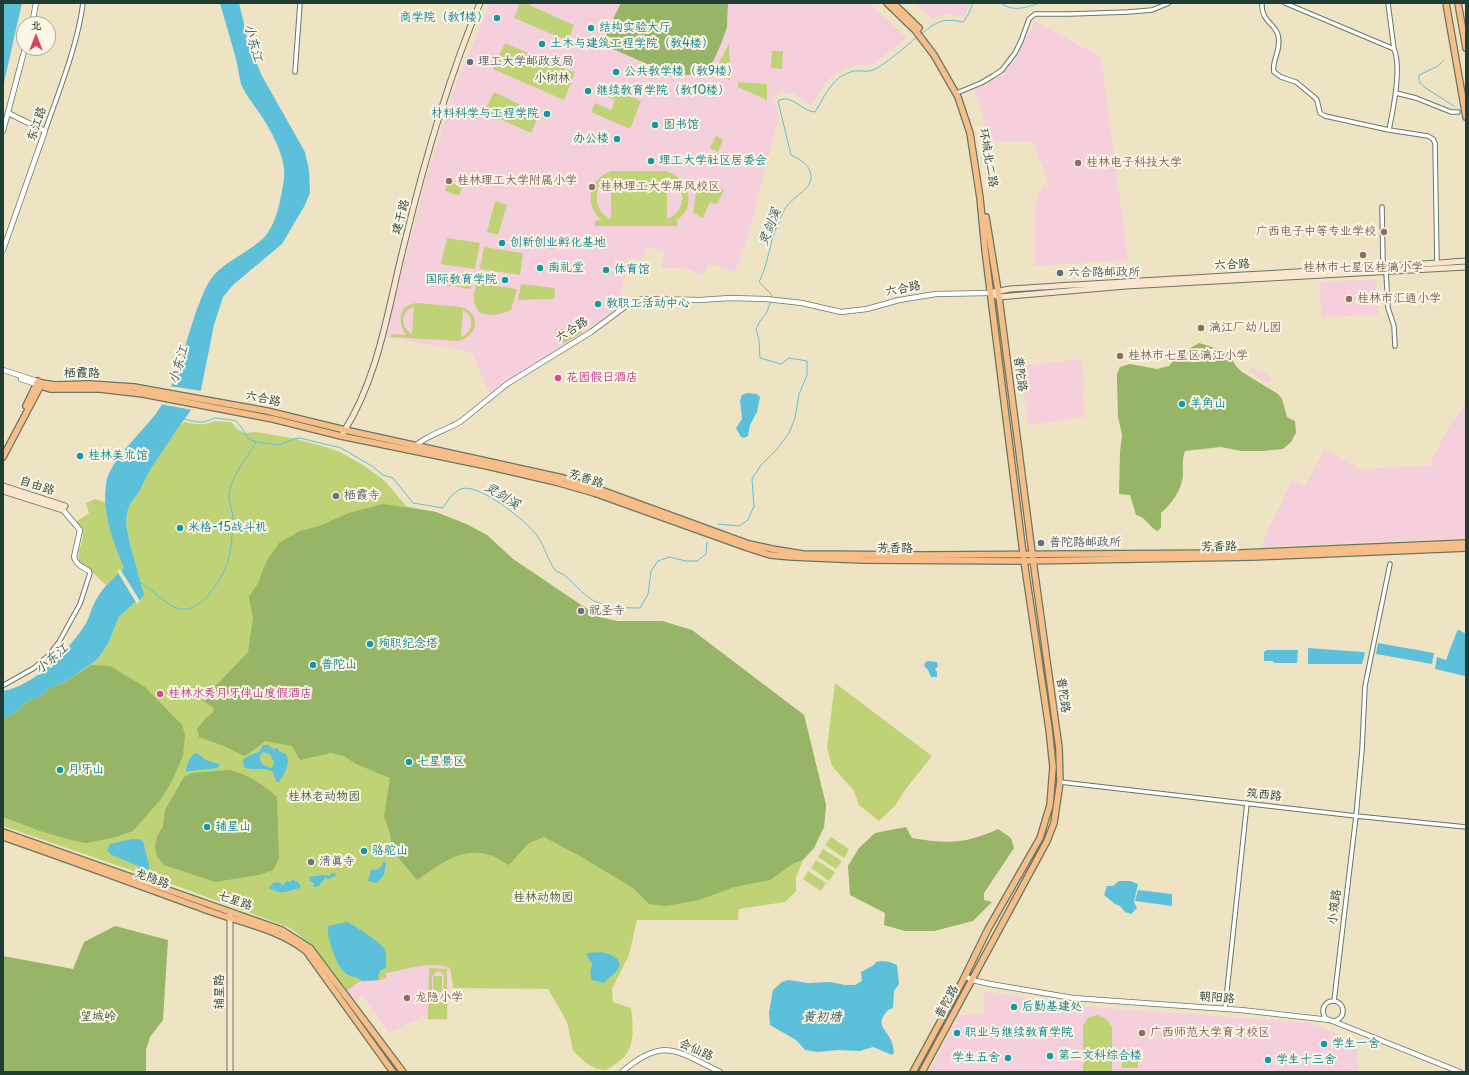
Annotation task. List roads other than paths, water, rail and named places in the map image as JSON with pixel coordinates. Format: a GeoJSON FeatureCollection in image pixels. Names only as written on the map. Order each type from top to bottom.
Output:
{"type":"FeatureCollection","features":[{"type":"Feature","properties":{"kind":"main road","name":"建干路"},"geometry":{"type":"LineString","coordinates":[[341,436],[358,406],[374,365],[412,212],[442,106],[454,68],[480,3]]}},
{"type":"Feature","properties":{"kind":"main road"},"geometry":{"type":"LineString","coordinates":[[887,3],[917,29]]}},
{"type":"Feature","properties":{"kind":"main road"},"geometry":{"type":"LineString","coordinates":[[893,3],[926,40]]}},
{"type":"Feature","properties":{"kind":"main road"},"geometry":{"type":"LineString","coordinates":[[1446,3],[1466,117]]}},
{"type":"Feature","properties":{"kind":"main road"},"geometry":{"type":"LineString","coordinates":[[1458,3],[1466,48]]}},
{"type":"Feature","properties":{"kind":"main road","name":"环城北二路"},"geometry":{"type":"LineString","coordinates":[[926,40],[945,65],[959,92],[968,114],[977,152],[998,290]]}},
{"type":"Feature","properties":{"kind":"main road","name":"环城北二路"},"geometry":{"type":"LineString","coordinates":[[926,40],[950,81],[965,115],[970,132],[979,186],[990,293]]}},
{"type":"Feature","properties":{"kind":"main road","name":"六合路"},"geometry":{"type":"LineString","coordinates":[[999,297],[1119,287],[1385,269],[1466,261]]}},
{"type":"Feature","properties":{"kind":"main road","name":"六合路"},"geometry":{"type":"LineString","coordinates":[[990,293],[998,290],[1385,269],[1466,267]]}},
{"type":"Feature","properties":{"kind":"main road","name":"普陀路"},"geometry":{"type":"LineString","coordinates":[[922,1072],[997,932],[1038,860],[1054,823],[1060,782],[1059,748],[998,290]]}},
{"type":"Feature","properties":{"kind":"main road"},"geometry":{"type":"LineString","coordinates":[[990,293],[999,297]]}},
{"type":"Feature","properties":{"kind":"main road","name":"普陀路"},"geometry":{"type":"LineString","coordinates":[[913,1072],[965,976],[988,929],[1040,838],[1050,805],[1052,773],[1051,748],[1024,558],[990,293]]}},
{"type":"Feature","properties":{"kind":"main road"},"geometry":{"type":"LineString","coordinates":[[3,449],[39,384]]}},
{"type":"Feature","properties":{"kind":"main road"},"geometry":{"type":"LineString","coordinates":[[3,457],[39,384]]}},
{"type":"Feature","properties":{"kind":"main road","name":"栖霞路"},"geometry":{"type":"LineString","coordinates":[[39,384],[50,389],[100,389],[162,395]]}},
{"type":"Feature","properties":{"kind":"main road","name":"六合路"},"geometry":{"type":"LineString","coordinates":[[162,395],[200,399],[267,411],[345,430]]}},
{"type":"Feature","properties":{"kind":"main road","name":"六合路"},"geometry":{"type":"LineString","coordinates":[[162,395],[197,405],[273,419],[341,436]]}},
{"type":"Feature","properties":{"kind":"main road","name":"芳香路"},"geometry":{"type":"LineString","coordinates":[[345,430],[563,478],[601,490],[749,544],[772,549],[803,554],[1024,558]]}},
{"type":"Feature","properties":{"kind":"main road","name":"芳香路"},"geometry":{"type":"LineString","coordinates":[[341,436],[487,466],[556,482],[594,493],[770,555],[862,560],[1024,558],[1240,553],[1466,543]]}},
{"type":"Feature","properties":{"kind":"main road","name":"自由路"},"geometry":{"type":"LineString","coordinates":[[3,486],[64,508]]}},
{"type":"Feature","properties":{"kind":"main road","name":"自由路"},"geometry":{"type":"LineString","coordinates":[[3,491],[64,508]]}},
{"type":"Feature","properties":{"kind":"main road","name":"芳香路"},"geometry":{"type":"LineString","coordinates":[[1033,557],[1253,557],[1466,548]]}},
{"type":"Feature","properties":{"kind":"main road","name":"七星路"},"geometry":{"type":"LineString","coordinates":[[3,832],[282,930],[310,948],[403,1072]]}},
{"type":"Feature","properties":{"kind":"main road","name":"龙隐路"},"geometry":{"type":"LineString","coordinates":[[3,837],[230,918],[271,931],[294,942],[306,951],[393,1072]]}},
{"type":"Feature","properties":{"kind":"main road","name":"辅星路"},"geometry":{"type":"LineString","coordinates":[[230,911],[230,1072]]}},
{"type":"Feature","properties":{"kind":"street"},"geometry":{"type":"LineString","coordinates":[[34,16],[36,3]]}},
{"type":"Feature","properties":{"kind":"street","name":"东江路"},"geometry":{"type":"LineString","coordinates":[[3,250],[5,239],[45,131],[66,68],[78,27],[83,3]]}},
{"type":"Feature","properties":{"kind":"street"},"geometry":{"type":"LineString","coordinates":[[295,72],[300,3]]}},
{"type":"Feature","properties":{"kind":"street"},"geometry":{"type":"LineString","coordinates":[[959,92],[981,83],[1002,70],[1015,53],[1029,19],[1035,14],[1140,11],[1152,10],[1169,3]]}},
{"type":"Feature","properties":{"kind":"street"},"geometry":{"type":"LineString","coordinates":[[1262,3],[1262,10],[1266,18],[1277,31],[1279,36],[1279,48],[1274,65],[1274,72],[1281,77],[1296,82],[1314,96],[1317,100],[1320,113],[1325,116],[1389,130],[1428,136],[1434,139],[1437,263]]}},
{"type":"Feature","properties":{"kind":"street"},"geometry":{"type":"LineString","coordinates":[[1285,3],[1394,49]]}},
{"type":"Feature","properties":{"kind":"street"},"geometry":{"type":"LineString","coordinates":[[1388,3],[1396,59],[1396,93],[1389,130]]}},
{"type":"Feature","properties":{"kind":"street"},"geometry":{"type":"LineString","coordinates":[[3,131],[24,56]]}},
{"type":"Feature","properties":{"kind":"street"},"geometry":{"type":"LineString","coordinates":[[1396,93],[1416,98],[1452,112],[1458,112]]}},
{"type":"Feature","properties":{"kind":"street"},"geometry":{"type":"LineString","coordinates":[[8,113],[45,131]]}},
{"type":"Feature","properties":{"kind":"street"},"geometry":{"type":"LineString","coordinates":[[1382,207],[1383,263],[1385,269],[1388,303],[1394,326],[1395,346]]}},
{"type":"Feature","properties":{"kind":"street","name":"六合路"},"geometry":{"type":"LineString","coordinates":[[411,450],[416,445],[445,428],[460,422],[507,384],[591,332],[634,302],[642,299],[766,299],[802,303],[841,312],[867,309],[899,300],[936,294],[990,293]]}},
{"type":"Feature","properties":{"kind":"street","name":"栖霞路"},"geometry":{"type":"LineString","coordinates":[[3,371],[39,384]]}},
{"type":"Feature","properties":{"kind":"street"},"geometry":{"type":"LineString","coordinates":[[4,685],[34,668],[48,655],[59,642],[80,604],[90,574],[89,571],[77,564],[75,560],[74,557],[80,530],[64,508]]}},
{"type":"Feature","properties":{"kind":"street","name":"小筑路"},"geometry":{"type":"LineString","coordinates":[[1334,1001],[1356,816],[1362,750],[1365,686],[1390,564]]}},
{"type":"Feature","properties":{"kind":"street","name":"筑西路"},"geometry":{"type":"LineString","coordinates":[[1060,782],[1356,816],[1466,826]]}},
{"type":"Feature","properties":{"kind":"street"},"geometry":{"type":"LineString","coordinates":[[1225,1009],[1247,803]]}},
{"type":"Feature","properties":{"kind":"street","name":"朝阳路"},"geometry":{"type":"LineString","coordinates":[[965,976],[972,980],[1010,988],[1073,998],[1225,1009],[1330,1020],[1460,1072]]}},
{"type":"Feature","properties":{"kind":"street"},"geometry":{"type":"LineString","coordinates":[[1334,1001],[1340,1004],[1343,1013],[1337,1020],[1330,1020],[1325,1016],[1323,1010],[1328,1002],[1334,1001]]}},
{"type":"Feature","properties":{"kind":"street","name":"会仙路"},"geometry":{"type":"LineString","coordinates":[[622,1072],[643,1055],[666,1050],[679,1052],[720,1072]]}},
{"type":"Feature","properties":{"kind":"water"},"geometry":{"type":"Polygon","coordinates":[[[3,3],[22,3],[19,16],[16,16],[16,30],[3,87],[3,3]]]}},
{"type":"Feature","properties":{"kind":"water"},"geometry":{"type":"Polygon","coordinates":[[[220,3],[239,3],[249,44],[262,76],[305,152],[309,170],[310,193],[305,205],[282,244],[233,285],[223,297],[214,325],[201,390],[189,413],[150,470],[139,492],[130,504],[126,523],[130,544],[144,595],[119,617],[108,644],[97,660],[63,683],[49,688],[41,696],[28,701],[13,714],[3,719],[3,691],[15,688],[38,675],[60,656],[85,625],[94,603],[102,591],[124,568],[112,538],[107,516],[105,495],[109,474],[121,454],[155,415],[168,394],[178,369],[194,317],[209,282],[223,266],[265,237],[274,221],[284,179],[283,162],[272,134],[241,84],[236,59],[220,3]]]}},
{"type":"Feature","properties":{"kind":"water"},"geometry":{"type":"Polygon","coordinates":[[[747,393],[757,394],[760,397],[757,412],[750,425],[748,436],[744,438],[741,437],[736,428],[742,419],[740,400],[742,395],[747,393]]]}},
{"type":"Feature","properties":{"kind":"water"},"geometry":{"type":"Polygon","coordinates":[[[1459,630],[1466,634],[1465,676],[1435,669],[1437,657],[1446,660],[1457,631],[1459,630]]]}},
{"type":"Feature","properties":{"kind":"water"},"geometry":{"type":"Polygon","coordinates":[[[1378,643],[1434,653],[1432,664],[1376,654],[1378,643]]]}},
{"type":"Feature","properties":{"kind":"water"},"geometry":{"type":"Polygon","coordinates":[[[1308,648],[1365,653],[1362,664],[1308,664],[1308,648]]]}},
{"type":"Feature","properties":{"kind":"water"},"geometry":{"type":"Polygon","coordinates":[[[1267,650],[1298,650],[1297,663],[1275,663],[1272,661],[1264,661],[1264,652],[1267,650]]]}},
{"type":"Feature","properties":{"kind":"water"},"geometry":{"type":"Polygon","coordinates":[[[927,661],[937,662],[938,667],[935,669],[937,672],[937,677],[931,677],[928,670],[924,666],[927,661]]]}},
{"type":"Feature","properties":{"kind":"water"},"geometry":{"type":"Polygon","coordinates":[[[263,745],[268,745],[273,749],[278,748],[279,751],[286,754],[288,765],[279,782],[276,782],[273,772],[270,770],[244,767],[243,760],[259,752],[263,745]],[[263,752],[260,759],[263,765],[272,768],[274,762],[270,754],[263,752]]]}},
{"type":"Feature","properties":{"kind":"water"},"geometry":{"type":"Polygon","coordinates":[[[197,753],[206,760],[219,764],[219,767],[186,772],[190,758],[193,754],[197,753]]]}},
{"type":"Feature","properties":{"kind":"water"},"geometry":{"type":"Polygon","coordinates":[[[131,839],[143,841],[149,869],[145,869],[112,855],[107,850],[110,844],[131,839]]]}},
{"type":"Feature","properties":{"kind":"water"},"geometry":{"type":"Polygon","coordinates":[[[383,862],[386,862],[384,875],[377,883],[368,881],[371,870],[376,870],[382,866],[383,862]]]}},
{"type":"Feature","properties":{"kind":"water"},"geometry":{"type":"Polygon","coordinates":[[[332,873],[336,875],[329,879],[325,878],[319,886],[313,887],[314,883],[310,881],[309,877],[322,875],[329,876],[332,873]]]}},
{"type":"Feature","properties":{"kind":"water"},"geometry":{"type":"Polygon","coordinates":[[[292,879],[298,882],[301,887],[290,891],[281,892],[269,888],[273,883],[278,882],[283,885],[287,881],[291,882],[292,879]]]}},
{"type":"Feature","properties":{"kind":"water"},"geometry":{"type":"Polygon","coordinates":[[[1119,881],[1130,881],[1138,884],[1134,902],[1137,908],[1131,914],[1125,912],[1120,906],[1104,895],[1107,886],[1113,886],[1119,881]]]}},
{"type":"Feature","properties":{"kind":"water"},"geometry":{"type":"Polygon","coordinates":[[[1138,890],[1172,894],[1172,906],[1135,901],[1138,890]]]}},
{"type":"Feature","properties":{"kind":"water"},"geometry":{"type":"Polygon","coordinates":[[[347,922],[367,934],[384,948],[386,955],[386,968],[381,970],[378,976],[379,980],[362,981],[358,978],[349,976],[339,965],[330,944],[328,926],[347,922]]]}},
{"type":"Feature","properties":{"kind":"water"},"geometry":{"type":"Polygon","coordinates":[[[601,952],[613,956],[619,961],[620,964],[616,972],[604,983],[592,980],[590,973],[592,963],[588,958],[587,953],[601,952]]]}},
{"type":"Feature","properties":{"kind":"water","name":"黄初塘"},"geometry":{"type":"Polygon","coordinates":[[[882,961],[897,965],[899,984],[894,991],[893,1008],[888,1010],[882,1019],[883,1028],[892,1042],[894,1053],[892,1055],[873,1047],[860,1051],[838,1050],[818,1052],[805,1050],[796,1040],[770,1025],[769,1012],[773,990],[782,982],[788,980],[808,983],[830,982],[855,985],[862,981],[861,972],[874,965],[876,962],[882,961]]]}},
{"type":"Feature","properties":{"kind":"waterway","name":"灵剑溪"},"geometry":{"type":"LineString","coordinates":[[921,34],[936,23],[950,20],[963,22],[973,3]]}},
{"type":"Feature","properties":{"kind":"waterway","name":"灵剑溪"},"geometry":{"type":"LineString","coordinates":[[1001,3],[1010,8],[1024,8],[1039,3]]}},
{"type":"Feature","properties":{"kind":"waterway","name":"灵剑溪"},"geometry":{"type":"LineString","coordinates":[[771,298],[772,295],[759,282],[765,267],[773,236],[785,209],[805,189],[811,176],[807,165],[791,155],[778,101],[788,99],[805,109],[815,112],[838,78],[854,71],[870,71],[878,68],[917,37]]}},
{"type":"Feature","properties":{"kind":"waterway","name":"灵剑溪"},"geometry":{"type":"LineString","coordinates":[[1444,60],[1438,66],[1419,75],[1419,80],[1424,87],[1454,106]]}},
{"type":"Feature","properties":{"kind":"waterway","name":"灵剑溪"},"geometry":{"type":"LineString","coordinates":[[718,524],[739,526],[748,520],[754,506],[752,479],[761,465],[777,449],[789,433],[795,418],[799,394],[807,375],[807,361],[789,358],[781,364],[760,358],[759,340],[756,329],[766,314],[771,301]]}},
{"type":"Feature","properties":{"kind":"waterway","name":"灵剑溪"},"geometry":{"type":"LineString","coordinates":[[184,419],[196,422],[204,422],[215,418],[236,421],[249,439],[256,442],[280,445],[293,439],[300,438],[341,448],[372,466],[383,475],[393,478],[413,503],[443,508],[458,491],[469,488],[491,497],[503,505],[533,531],[538,537],[555,570],[563,574],[588,597],[606,605],[640,608],[648,594],[651,571],[658,561],[669,557],[686,561],[697,561],[706,554],[707,542]]}},
{"type":"Feature","properties":{"kind":"waterway"},"geometry":{"type":"LineString","coordinates":[[139,582],[164,601],[180,609],[187,609],[195,606],[207,597],[222,576],[230,554],[233,515],[229,494],[233,480],[256,442]]}},
{"type":"Feature","properties":{"kind":"place","name":"商学院（教1楼）"},"geometry":{"type":"Point","coordinates":[497,18]}},
{"type":"Feature","properties":{"kind":"place","name":"结构实验大厅"},"geometry":{"type":"Point","coordinates":[591,28]}},
{"type":"Feature","properties":{"kind":"place","name":"土木与建筑工程学院（教4楼）"},"geometry":{"type":"Point","coordinates":[542,44]}},
{"type":"Feature","properties":{"kind":"place","name":"理工大学邮政支局"},"geometry":{"type":"Point","coordinates":[470,62]}},
{"type":"Feature","properties":{"kind":"place","name":"公共教学楼（教9楼）"},"geometry":{"type":"Point","coordinates":[616,72]}},
{"type":"Feature","properties":{"kind":"place","name":"继续教育学院（教10楼）"},"geometry":{"type":"Point","coordinates":[588,91]}},
{"type":"Feature","properties":{"kind":"place","name":"材料科学与工程学院"},"geometry":{"type":"Point","coordinates":[547,114]}},
{"type":"Feature","properties":{"kind":"place","name":"图书馆"},"geometry":{"type":"Point","coordinates":[655,125]}},
{"type":"Feature","properties":{"kind":"place","name":"办公楼"},"geometry":{"type":"Point","coordinates":[617,139]}},
{"type":"Feature","properties":{"kind":"place","name":"理工大学社区居委会"},"geometry":{"type":"Point","coordinates":[651,161]}},
{"type":"Feature","properties":{"kind":"place","name":"桂林电子科技大学"},"geometry":{"type":"Point","coordinates":[1078,163]}},
{"type":"Feature","properties":{"kind":"place","name":"桂林理工大学附属小学"},"geometry":{"type":"Point","coordinates":[449,181]}},
{"type":"Feature","properties":{"kind":"place","name":"桂林理工大学屏风校区"},"geometry":{"type":"Point","coordinates":[592,187]}},
{"type":"Feature","properties":{"kind":"place","name":"广西电子中等专业学校"},"geometry":{"type":"Point","coordinates":[1384,232]}},
{"type":"Feature","properties":{"kind":"place","name":"创新创业孵化基地"},"geometry":{"type":"Point","coordinates":[502,243]}},
{"type":"Feature","properties":{"kind":"place","name":"桂林市七星区桂漓小学"},"geometry":{"type":"Point","coordinates":[1363,255]}},
{"type":"Feature","properties":{"kind":"place","name":"南礼堂"},"geometry":{"type":"Point","coordinates":[540,268]}},
{"type":"Feature","properties":{"kind":"place","name":"体育馆"},"geometry":{"type":"Point","coordinates":[606,270]}},
{"type":"Feature","properties":{"kind":"place","name":"六合路邮政所"},"geometry":{"type":"Point","coordinates":[1060,273]}},
{"type":"Feature","properties":{"kind":"place","name":"国际教育学院"},"geometry":{"type":"Point","coordinates":[505,280]}},
{"type":"Feature","properties":{"kind":"place","name":"桂林市汇通小学"},"geometry":{"type":"Point","coordinates":[1349,299]}},
{"type":"Feature","properties":{"kind":"place","name":"教职工活动中心"},"geometry":{"type":"Point","coordinates":[598,304]}},
{"type":"Feature","properties":{"kind":"place","name":"漓江厂幼儿园"},"geometry":{"type":"Point","coordinates":[1201,328]}},
{"type":"Feature","properties":{"kind":"place","name":"桂林市七星区漓江小学"},"geometry":{"type":"Point","coordinates":[1120,356]}},
{"type":"Feature","properties":{"kind":"place","name":"花园假日酒店"},"geometry":{"type":"Point","coordinates":[558,378]}},
{"type":"Feature","properties":{"kind":"place","name":"羊角山"},"geometry":{"type":"Point","coordinates":[1182,404]}},
{"type":"Feature","properties":{"kind":"place","name":"桂林美术馆"},"geometry":{"type":"Point","coordinates":[80,456]}},
{"type":"Feature","properties":{"kind":"place","name":"栖霞寺"},"geometry":{"type":"Point","coordinates":[336,496]}},
{"type":"Feature","properties":{"kind":"place","name":"米格-15战斗机"},"geometry":{"type":"Point","coordinates":[180,528]}},
{"type":"Feature","properties":{"kind":"place","name":"普陀路邮政所"},"geometry":{"type":"Point","coordinates":[1041,543]}},
{"type":"Feature","properties":{"kind":"place","name":"祝圣寺"},"geometry":{"type":"Point","coordinates":[581,611]}},
{"type":"Feature","properties":{"kind":"place","name":"殉职纪念塔"},"geometry":{"type":"Point","coordinates":[370,644]}},
{"type":"Feature","properties":{"kind":"place","name":"普陀山"},"geometry":{"type":"Point","coordinates":[313,665]}},
{"type":"Feature","properties":{"kind":"place","name":"桂林水秀月牙伴山度假酒店"},"geometry":{"type":"Point","coordinates":[160,694]}},
{"type":"Feature","properties":{"kind":"place","name":"七星景区"},"geometry":{"type":"Point","coordinates":[409,762]}},
{"type":"Feature","properties":{"kind":"place","name":"月牙山"},"geometry":{"type":"Point","coordinates":[60,770]}},
{"type":"Feature","properties":{"kind":"place","name":"辅星山"},"geometry":{"type":"Point","coordinates":[207,827]}},
{"type":"Feature","properties":{"kind":"place","name":"骆驼山"},"geometry":{"type":"Point","coordinates":[364,851]}},
{"type":"Feature","properties":{"kind":"place","name":"清真寺"},"geometry":{"type":"Point","coordinates":[311,862]}},
{"type":"Feature","properties":{"kind":"place","name":"龙隐小学"},"geometry":{"type":"Point","coordinates":[407,998]}},
{"type":"Feature","properties":{"kind":"place","name":"后勤基建处"},"geometry":{"type":"Point","coordinates":[1014,1007]}},
{"type":"Feature","properties":{"kind":"place","name":"职业与继续教育学院"},"geometry":{"type":"Point","coordinates":[957,1033]}},
{"type":"Feature","properties":{"kind":"place","name":"广西师范大学育才校区"},"geometry":{"type":"Point","coordinates":[1142,1033]}},
{"type":"Feature","properties":{"kind":"place","name":"学生一舍"},"geometry":{"type":"Point","coordinates":[1324,1044]}},
{"type":"Feature","properties":{"kind":"place","name":"第二文科综合楼"},"geometry":{"type":"Point","coordinates":[1050,1056]}},
{"type":"Feature","properties":{"kind":"place","name":"学生五舍"},"geometry":{"type":"Point","coordinates":[1008,1058]}},
{"type":"Feature","properties":{"kind":"place","name":"学生十三舍"},"geometry":{"type":"Point","coordinates":[1268,1060]}},
{"type":"Feature","properties":{"kind":"water label","name":"小东江"},"geometry":{"type":"Point","coordinates":[253,43]}},
{"type":"Feature","properties":{"kind":"water label","name":"小东江"},"geometry":{"type":"Point","coordinates":[179,365]}},
{"type":"Feature","properties":{"kind":"water label","name":"小东江"},"geometry":{"type":"Point","coordinates":[52,659]}},
{"type":"Feature","properties":{"kind":"park label","name":"小树林"},"geometry":{"type":"Point","coordinates":[552,79]}},
{"type":"Feature","properties":{"kind":"park label","name":"桂林老动物园"},"geometry":{"type":"Point","coordinates":[324,797]}},
{"type":"Feature","properties":{"kind":"park label","name":"桂林动物园"},"geometry":{"type":"Point","coordinates":[543,898]}},
{"type":"Feature","properties":{"kind":"park label","name":"望城岭"},"geometry":{"type":"Point","coordinates":[98,1017]}}]}
